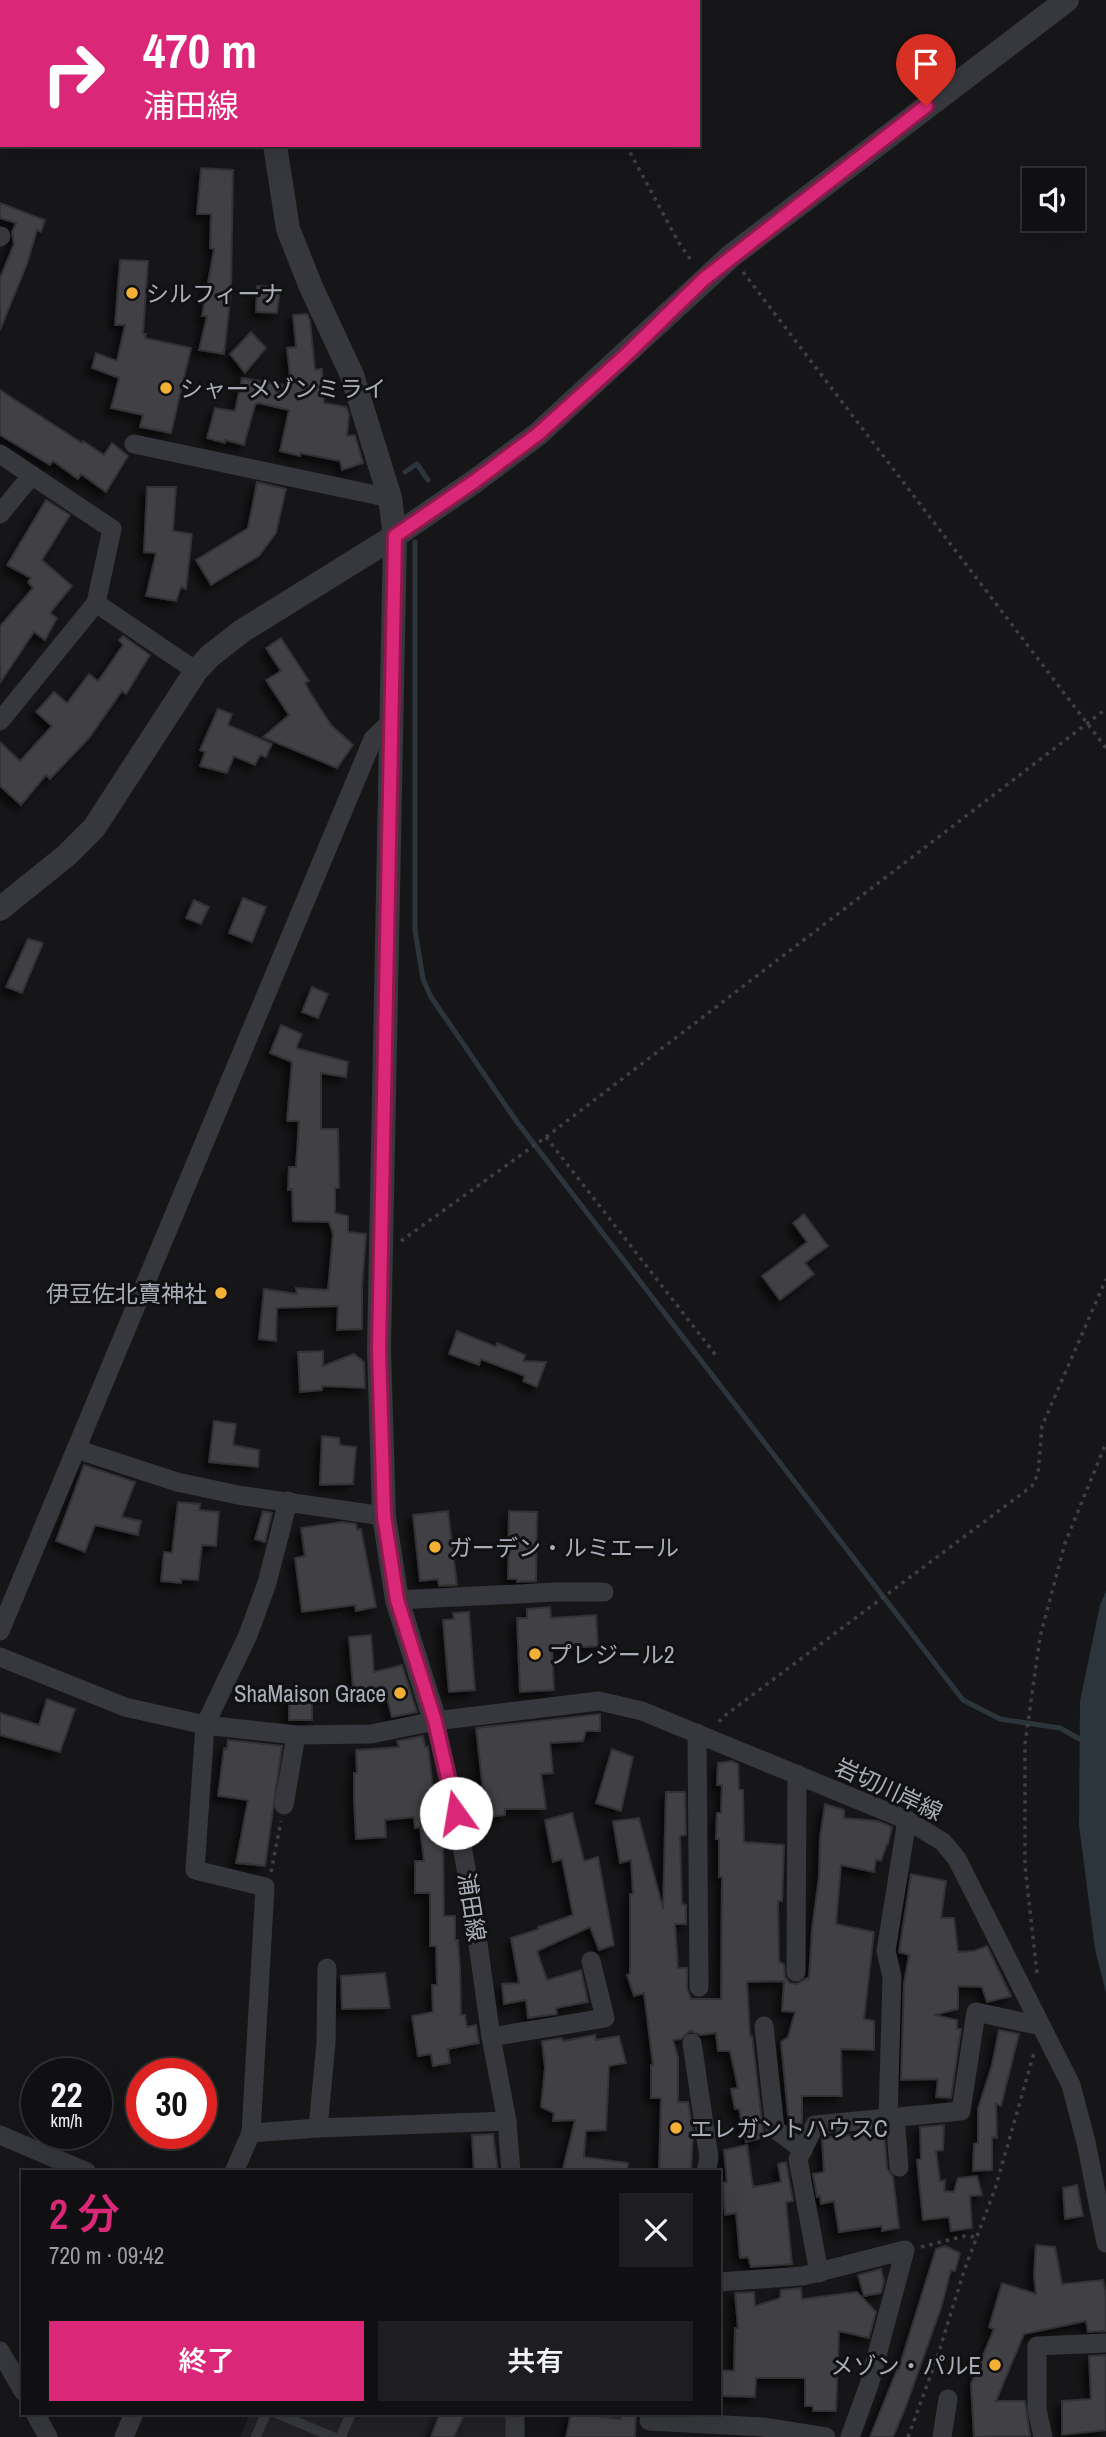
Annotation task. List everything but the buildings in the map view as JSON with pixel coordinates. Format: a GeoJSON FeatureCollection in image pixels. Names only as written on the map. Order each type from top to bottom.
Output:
{"type":"FeatureCollection","features":[{"type":"Feature","properties":{"kind":"street"},"geometry":{"type":"LineString","coordinates":[[0,909],[67,855],[94,828],[196,671],[210,656],[243,631],[395,536],[538,434],[731,256],[1067,0]]}},
{"type":"Feature","properties":{"kind":"street","name":"浦田線"},"geometry":{"type":"LineString","coordinates":[[275,147],[288,229],[311,287],[352,375],[390,498],[395,536],[380,1256],[379,1350],[384,1516],[397,1600],[435,1721],[456,1813],[507,2121],[512,2170]]}},
{"type":"Feature","properties":{"kind":"street"},"geometry":{"type":"LineString","coordinates":[[134,444],[390,498]]}},
{"type":"Feature","properties":{"kind":"street"},"geometry":{"type":"LineString","coordinates":[[0,454],[112,529],[96,603],[0,721]]}},
{"type":"Feature","properties":{"kind":"street"},"geometry":{"type":"LineString","coordinates":[[0,514],[32,475]]}},
{"type":"Feature","properties":{"kind":"street"},"geometry":{"type":"LineString","coordinates":[[96,603],[196,671]]}},
{"type":"Feature","properties":{"kind":"street"},"geometry":{"type":"LineString","coordinates":[[0,1631],[373,739],[393,720]]}},
{"type":"Feature","properties":{"kind":"street"},"geometry":{"type":"LineString","coordinates":[[76,1449],[177,1482],[238,1495],[384,1516]]}},
{"type":"Feature","properties":{"kind":"street"},"geometry":{"type":"LineString","coordinates":[[235,2170],[251,2133],[265,1887],[195,1870],[205,1725],[248,1634],[267,1583],[288,1501]]}},
{"type":"Feature","properties":{"kind":"street"},"geometry":{"type":"LineString","coordinates":[[397,1600],[604,1592]]}},
{"type":"Feature","properties":{"kind":"street","name":"岩切川岸線"},"geometry":{"type":"LineString","coordinates":[[0,1657],[125,1707],[205,1725],[296,1735],[372,1734],[435,1721],[599,1701],[642,1711],[907,1820],[943,1842],[957,1860],[1070,2085],[1086,2142],[1106,2243]]}},
{"type":"Feature","properties":{"kind":"street"},"geometry":{"type":"LineString","coordinates":[[284,1805],[296,1735]]}},
{"type":"Feature","properties":{"kind":"street"},"geometry":{"type":"LineString","coordinates":[[699,1986],[702,1736]]}},
{"type":"Feature","properties":{"kind":"street"},"geometry":{"type":"LineString","coordinates":[[796,1972],[797,1774]]}},
{"type":"Feature","properties":{"kind":"street"},"geometry":{"type":"LineString","coordinates":[[899,2167],[891,2118],[892,1977],[886,1951],[907,1820]]}},
{"type":"Feature","properties":{"kind":"street"},"geometry":{"type":"LineString","coordinates":[[491,2037],[605,2018],[591,1961]]}},
{"type":"Feature","properties":{"kind":"street"},"geometry":{"type":"LineString","coordinates":[[318,2128],[326,2043],[327,1968]]}},
{"type":"Feature","properties":{"kind":"street"},"geometry":{"type":"LineString","coordinates":[[819,2273],[798,2159],[815,2125],[961,2111],[976,2012],[1041,2026]]}},
{"type":"Feature","properties":{"kind":"street"},"geometry":{"type":"LineString","coordinates":[[764,2026],[775,2129],[803,2150]]}},
{"type":"Feature","properties":{"kind":"street"},"geometry":{"type":"LineString","coordinates":[[692,2043],[709,2158],[706,2170]]}},
{"type":"Feature","properties":{"kind":"street"},"geometry":{"type":"LineString","coordinates":[[251,2133],[507,2121]]}},
{"type":"Feature","properties":{"kind":"street"},"geometry":{"type":"LineString","coordinates":[[0,2135],[82,2170]]}},
{"type":"Feature","properties":{"kind":"street"},"geometry":{"type":"LineString","coordinates":[[721,2282],[803,2276],[905,2250],[869,2385],[850,2437]]}},
{"type":"Feature","properties":{"kind":"street"},"geometry":{"type":"LineString","coordinates":[[1043,2437],[1037,2410],[1037,2346],[1106,2343]]}},
{"type":"Feature","properties":{"kind":"street"},"geometry":{"type":"LineString","coordinates":[[0,2351],[21,2388]]}},
{"type":"Feature","properties":{"kind":"street"},"geometry":{"type":"LineString","coordinates":[[942,2437],[948,2399]]}},
{"type":"Feature","properties":{"kind":"street"},"geometry":{"type":"LineString","coordinates":[[36,2415],[48,2437]]}},
{"type":"Feature","properties":{"kind":"street"},"geometry":{"type":"LineString","coordinates":[[124,2437],[133,2415]]}},
{"type":"Feature","properties":{"kind":"street"},"geometry":{"type":"LineString","coordinates":[[515,2415],[515,2437]]}},
{"type":"Feature","properties":{"kind":"street"},"geometry":{"type":"LineString","coordinates":[[650,2424],[763,2427],[826,2437]]}},
{"type":"Feature","properties":{"kind":"lane"},"geometry":{"type":"LineString","coordinates":[[256,2437],[265,2415]]}},
{"type":"Feature","properties":{"kind":"lane"},"geometry":{"type":"LineString","coordinates":[[281,2415],[333,2437]]}},
{"type":"Feature","properties":{"kind":"lane"},"geometry":{"type":"LineString","coordinates":[[341,2437],[350,2415]]}},
{"type":"Feature","properties":{"kind":"path"},"geometry":{"type":"LineString","coordinates":[[627,147],[679,243],[704,279]]}},
{"type":"Feature","properties":{"kind":"path"},"geometry":{"type":"LineString","coordinates":[[731,256],[1106,748]]}},
{"type":"Feature","properties":{"kind":"path"},"geometry":{"type":"LineString","coordinates":[[380,1256],[532,1147],[1106,709]]}},
{"type":"Feature","properties":{"kind":"path"},"geometry":{"type":"LineString","coordinates":[[546,1136],[718,1358]]}},
{"type":"Feature","properties":{"kind":"path"},"geometry":{"type":"LineString","coordinates":[[702,1736],[723,1717],[1032,1486],[1038,1474],[1042,1426],[1106,1279]]}},
{"type":"Feature","properties":{"kind":"path"},"geometry":{"type":"LineString","coordinates":[[1037,1975],[1025,1866],[1025,1744],[1040,1636],[1062,1557],[1106,1443]]}},
{"type":"Feature","properties":{"kind":"path"},"geometry":{"type":"LineString","coordinates":[[320,1506],[333,1583]]}},
{"type":"Feature","properties":{"kind":"path"},"geometry":{"type":"LineString","coordinates":[[265,1887],[284,1805]]}},
{"type":"Feature","properties":{"kind":"path"},"geometry":{"type":"LineString","coordinates":[[908,2437],[995,2189],[1041,2026]]}},
{"type":"Feature","properties":{"kind":"path"},"geometry":{"type":"LineString","coordinates":[[905,2250],[965,2236],[977,2237]]}},
{"type":"Feature","properties":{"kind":"shaded area"},"geometry":{"type":"Polygon","coordinates":[[[1106,1591],[1106,1993],[1095,1949],[1079,1825],[1080,1701],[1100,1605],[1106,1591]]]}},
{"type":"Feature","properties":{"kind":"shaded area"},"geometry":{"type":"Polygon","coordinates":[[[249,2415],[351,2415],[359,2418],[361,2415],[506,2415],[506,2437],[240,2437],[249,2415]]]}},
{"type":"Feature","properties":{"kind":"waterway"},"geometry":{"type":"LineString","coordinates":[[405,472],[417,464],[428,480]]}},
{"type":"Feature","properties":{"kind":"waterway"},"geometry":{"type":"LineString","coordinates":[[415,542],[415,930],[423,979],[431,997],[517,1122],[963,1700],[1000,1719],[1060,1728],[1085,1742]]}},
{"type":"Feature","properties":{"kind":"place","name":"シルフィーナ"},"geometry":{"type":"Point","coordinates":[132,293]}},
{"type":"Feature","properties":{"kind":"place","name":"シャーメゾンミライ"},"geometry":{"type":"Point","coordinates":[166,388]}},
{"type":"Feature","properties":{"kind":"place","name":"伊豆佐北賣神社"},"geometry":{"type":"Point","coordinates":[221,1293]}},
{"type":"Feature","properties":{"kind":"place","name":"ガーデン・ルミエール"},"geometry":{"type":"Point","coordinates":[435,1547]}},
{"type":"Feature","properties":{"kind":"place","name":"プレジール2"},"geometry":{"type":"Point","coordinates":[535,1654]}},
{"type":"Feature","properties":{"kind":"place","name":"ShaMaison Grace"},"geometry":{"type":"Point","coordinates":[400,1693]}},
{"type":"Feature","properties":{"kind":"place","name":"エレガントハウスC"},"geometry":{"type":"Point","coordinates":[676,2128]}},
{"type":"Feature","properties":{"kind":"place","name":"メゾン・パルE"},"geometry":{"type":"Point","coordinates":[995,2365]}},
{"type":"Feature","properties":{"kind":"route"},"geometry":{"type":"LineString","coordinates":[[456,1813],[435,1721],[397,1600],[384,1516],[379,1350],[380,1256],[395,536],[538,434],[731,256],[926,106]]}}]}
